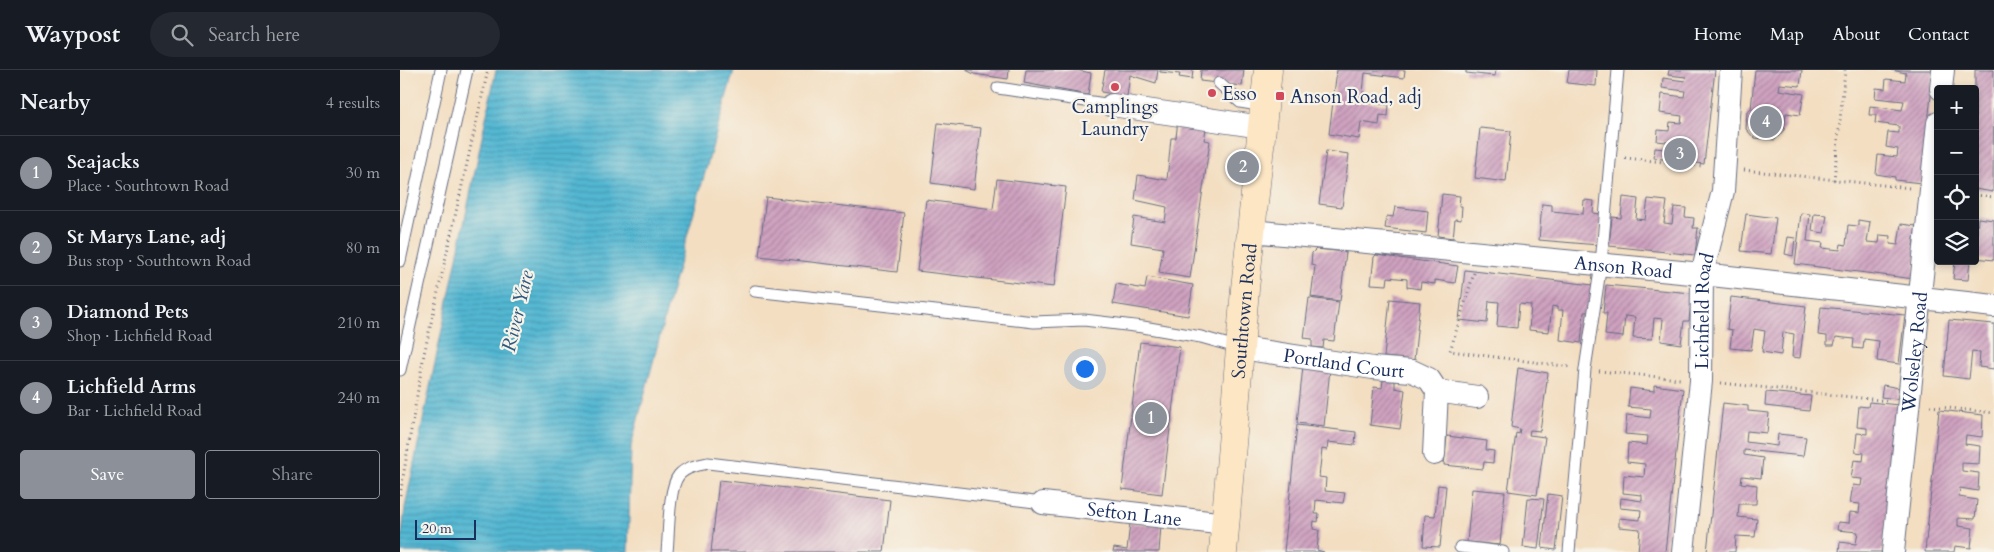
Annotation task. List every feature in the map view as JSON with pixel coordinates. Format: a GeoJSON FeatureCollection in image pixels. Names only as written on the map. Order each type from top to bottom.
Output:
{"type":"FeatureCollection","features":[{"type":"Feature","properties":{"kind":"street","name":"Southtown Road"},"geometry":{"type":"LineString","coordinates":[[1223,552],[1251,231],[1268,70]]}},
{"type":"Feature","properties":{"kind":"street","name":"Lichfield Road"},"geometry":{"type":"LineString","coordinates":[[1683,552],[1701,381],[1702,274],[1723,190],[1726,168],[1731,70]]}},
{"type":"Feature","properties":{"kind":"street"},"geometry":{"type":"LineString","coordinates":[[1941,85],[1943,70]]}},
{"type":"Feature","properties":{"kind":"street"},"geometry":{"type":"LineString","coordinates":[[1112,105],[1264,117]]}},
{"type":"Feature","properties":{"kind":"street","name":"Wolseley Road"},"geometry":{"type":"LineString","coordinates":[[1893,552],[1918,298],[1937,130]]}},
{"type":"Feature","properties":{"kind":"street","name":"Anson Road"},"geometry":{"type":"LineString","coordinates":[[1251,231],[1702,274],[1994,306]]}},
{"type":"Feature","properties":{"kind":"street","name":"Portland Court"},"geometry":{"type":"LineString","coordinates":[[1241,348],[1373,368],[1412,371],[1429,379],[1437,391]]}},
{"type":"Feature","properties":{"kind":"street"},"geometry":{"type":"LineString","coordinates":[[1434,454],[1437,391],[1477,397]]}},
{"type":"Feature","properties":{"kind":"street","name":"Sefton Lane"},"geometry":{"type":"LineString","coordinates":[[1043,503],[1226,524]]}},
{"type":"Feature","properties":{"kind":"lane"},"geometry":{"type":"LineString","coordinates":[[400,261],[441,70]]}},
{"type":"Feature","properties":{"kind":"lane"},"geometry":{"type":"LineString","coordinates":[[400,370],[468,70]]}},
{"type":"Feature","properties":{"kind":"lane"},"geometry":{"type":"LineString","coordinates":[[1569,552],[1586,369],[1601,264],[1618,70]]}},
{"type":"Feature","properties":{"kind":"lane"},"geometry":{"type":"LineString","coordinates":[[1220,83],[1240,102],[1264,117]]}},
{"type":"Feature","properties":{"kind":"lane"},"geometry":{"type":"LineString","coordinates":[[998,88],[1112,105]]}},
{"type":"Feature","properties":{"kind":"lane"},"geometry":{"type":"LineString","coordinates":[[754,291],[1034,322],[1084,320],[1143,327],[1201,337],[1241,348]]}},
{"type":"Feature","properties":{"kind":"lane"},"geometry":{"type":"LineString","coordinates":[[668,552],[671,498],[678,476],[690,468],[708,463],[1043,503]]}},
{"type":"Feature","properties":{"kind":"lane"},"geometry":{"type":"LineString","coordinates":[[1460,548],[1502,552]]}},
{"type":"Feature","properties":{"kind":"path"},"geometry":{"type":"LineString","coordinates":[[400,495],[424,354],[488,70]]}},
{"type":"Feature","properties":{"kind":"path"},"geometry":{"type":"LineString","coordinates":[[1834,180],[1845,70]]}},
{"type":"Feature","properties":{"kind":"path"},"geometry":{"type":"LineString","coordinates":[[1610,156],[1931,190]]}},
{"type":"Feature","properties":{"kind":"path"},"geometry":{"type":"LineString","coordinates":[[1979,195],[1994,197]]}},
{"type":"Feature","properties":{"kind":"path"},"geometry":{"type":"LineString","coordinates":[[1480,252],[1450,351],[1586,369],[1994,413]]}},
{"type":"Feature","properties":{"kind":"water","name":"River Yare"},"geometry":{"type":"Polygon","coordinates":[[[496,70],[734,70],[673,286],[631,446],[628,552],[400,552],[405,507],[496,70]]]}},
{"type":"Feature","properties":{"kind":"building"},"geometry":{"type":"Polygon","coordinates":[[[966,70],[1009,70],[1008,79],[974,74],[966,70]]]}},
{"type":"Feature","properties":{"kind":"building"},"geometry":{"type":"Polygon","coordinates":[[[1026,70],[1076,70],[1091,73],[1088,95],[1024,83],[1026,70]]]}},
{"type":"Feature","properties":{"kind":"building","name":"Camplings Laundry"},"geometry":{"type":"Polygon","coordinates":[[[1105,70],[1158,70],[1156,83],[1130,75],[1127,96],[1101,92],[1105,70]]]}},
{"type":"Feature","properties":{"kind":"building"},"geometry":{"type":"Polygon","coordinates":[[[1160,70],[1193,70],[1192,79],[1179,77],[1180,74],[1160,72],[1160,70]]]}},
{"type":"Feature","properties":{"kind":"building"},"geometry":{"type":"Polygon","coordinates":[[[1201,70],[1244,70],[1242,86],[1200,81],[1201,70]]]}},
{"type":"Feature","properties":{"kind":"building"},"geometry":{"type":"Polygon","coordinates":[[[1337,70],[1405,70],[1404,78],[1365,73],[1362,102],[1389,105],[1388,116],[1380,115],[1379,125],[1361,122],[1359,139],[1329,134],[1337,70]]]}},
{"type":"Feature","properties":{"kind":"building"},"geometry":{"type":"Polygon","coordinates":[[[1466,70],[1496,70],[1495,76],[1466,73],[1466,70]]]}},
{"type":"Feature","properties":{"kind":"building"},"geometry":{"type":"Polygon","coordinates":[[[1569,70],[1597,70],[1596,86],[1567,83],[1569,70]]]}},
{"type":"Feature","properties":{"kind":"building"},"geometry":{"type":"Polygon","coordinates":[[[1669,70],[1715,70],[1704,164],[1654,158],[1655,148],[1675,150],[1676,143],[1657,141],[1658,130],[1669,131],[1670,122],[1681,123],[1682,116],[1660,113],[1662,94],[1684,97],[1685,91],[1662,88],[1663,78],[1685,81],[1686,77],[1668,75],[1669,70]]]}},
{"type":"Feature","properties":{"kind":"building"},"geometry":{"type":"Polygon","coordinates":[[[1755,70],[1802,70],[1800,86],[1780,84],[1779,90],[1804,94],[1800,115],[1786,113],[1784,130],[1775,140],[1754,138],[1746,129],[1747,111],[1751,109],[1755,70]]]}},
{"type":"Feature","properties":{"kind":"building"},"geometry":{"type":"Polygon","coordinates":[[[1891,70],[1934,70],[1921,183],[1895,180],[1895,177],[1876,174],[1878,155],[1897,157],[1898,149],[1886,147],[1888,132],[1899,133],[1899,126],[1875,123],[1876,115],[1869,115],[1870,106],[1902,110],[1904,101],[1875,98],[1876,88],[1885,89],[1886,79],[1905,81],[1906,73],[1891,70]]]}},
{"type":"Feature","properties":{"kind":"building"},"geometry":{"type":"Polygon","coordinates":[[[1975,70],[1994,70],[1993,192],[1979,190],[1979,85],[1975,85],[1975,70]]]}},
{"type":"Feature","properties":{"kind":"building"},"geometry":{"type":"Polygon","coordinates":[[[1178,119],[1207,124],[1204,140],[1210,141],[1190,278],[1159,273],[1163,248],[1131,243],[1134,217],[1165,222],[1167,207],[1135,200],[1138,175],[1167,180],[1171,138],[1176,138],[1178,119]]]}},
{"type":"Feature","properties":{"kind":"building"},"geometry":{"type":"Polygon","coordinates":[[[938,123],[981,128],[974,189],[931,183],[938,123]]]}},
{"type":"Feature","properties":{"kind":"building"},"geometry":{"type":"Polygon","coordinates":[[[1480,128],[1511,131],[1506,182],[1475,178],[1480,128]]]}},
{"type":"Feature","properties":{"kind":"building"},"geometry":{"type":"Polygon","coordinates":[[[1326,151],[1349,154],[1342,207],[1319,204],[1326,151]]]}},
{"type":"Feature","properties":{"kind":"building"},"geometry":{"type":"Polygon","coordinates":[[[997,179],[1066,187],[1054,287],[917,271],[926,200],[993,209],[997,179]]]}},
{"type":"Feature","properties":{"kind":"building"},"geometry":{"type":"Polygon","coordinates":[[[1442,194],[1460,196],[1459,206],[1462,206],[1461,220],[1455,219],[1453,238],[1438,236],[1442,194]]]}},
{"type":"Feature","properties":{"kind":"building"},"geometry":{"type":"Polygon","coordinates":[[[766,197],[904,213],[897,272],[759,256],[766,197]]]}},
{"type":"Feature","properties":{"kind":"building"},"geometry":{"type":"Polygon","coordinates":[[[1623,197],[1638,199],[1636,219],[1645,220],[1648,199],[1667,201],[1664,223],[1672,224],[1674,207],[1686,208],[1685,217],[1694,218],[1693,228],[1698,228],[1695,255],[1609,246],[1612,217],[1621,218],[1623,197]]]}},
{"type":"Feature","properties":{"kind":"building"},"geometry":{"type":"Polygon","coordinates":[[[1584,200],[1594,201],[1593,213],[1601,214],[1598,245],[1539,240],[1542,204],[1552,205],[1552,211],[1583,214],[1584,200]]]}},
{"type":"Feature","properties":{"kind":"building"},"geometry":{"type":"Polygon","coordinates":[[[1395,207],[1428,211],[1426,233],[1385,228],[1387,216],[1393,217],[1395,207]]]}},
{"type":"Feature","properties":{"kind":"building"},"geometry":{"type":"Polygon","coordinates":[[[1801,213],[1810,214],[1807,241],[1823,243],[1822,248],[1840,250],[1841,244],[1846,245],[1848,225],[1858,226],[1858,220],[1870,222],[1867,242],[1879,243],[1880,235],[1891,236],[1890,244],[1898,245],[1901,224],[1916,226],[1913,246],[1917,247],[1914,279],[1795,264],[1801,213]]]}},
{"type":"Feature","properties":{"kind":"building"},"geometry":{"type":"Polygon","coordinates":[[[1746,214],[1776,218],[1771,254],[1741,251],[1746,214]]]}},
{"type":"Feature","properties":{"kind":"building"},"geometry":{"type":"Polygon","coordinates":[[[1814,214],[1827,215],[1824,233],[1812,231],[1814,214]]]}},
{"type":"Feature","properties":{"kind":"building"},"geometry":{"type":"Polygon","coordinates":[[[1979,218],[1994,220],[1994,260],[1979,258],[1979,218]]]}},
{"type":"Feature","properties":{"kind":"building"},"geometry":{"type":"Polygon","coordinates":[[[1788,237],[1795,238],[1793,256],[1785,254],[1788,237]]]}},
{"type":"Feature","properties":{"kind":"building"},"geometry":{"type":"Polygon","coordinates":[[[1316,249],[1346,252],[1340,301],[1311,297],[1315,266],[1311,265],[1312,253],[1316,249]]]}},
{"type":"Feature","properties":{"kind":"building"},"geometry":{"type":"Polygon","coordinates":[[[1376,255],[1458,266],[1455,283],[1435,280],[1435,284],[1421,282],[1420,289],[1407,287],[1407,279],[1388,277],[1387,285],[1371,284],[1374,257],[1376,255]]]}},
{"type":"Feature","properties":{"kind":"building"},"geometry":{"type":"Polygon","coordinates":[[[1955,265],[1970,265],[1968,280],[1953,279],[1955,265]]]}},
{"type":"Feature","properties":{"kind":"building"},"geometry":{"type":"Polygon","coordinates":[[[1465,270],[1593,285],[1590,312],[1584,312],[1581,343],[1560,340],[1563,310],[1557,310],[1557,307],[1552,306],[1549,332],[1529,330],[1531,305],[1519,304],[1517,328],[1497,326],[1499,302],[1489,301],[1487,323],[1459,320],[1465,270]]]}},
{"type":"Feature","properties":{"kind":"building"},"geometry":{"type":"Polygon","coordinates":[[[1147,277],[1193,285],[1188,316],[1113,304],[1116,284],[1145,289],[1147,277]]]}},
{"type":"Feature","properties":{"kind":"building"},"geometry":{"type":"Polygon","coordinates":[[[1606,285],[1692,293],[1689,321],[1684,321],[1681,344],[1661,341],[1663,319],[1654,318],[1652,339],[1633,338],[1635,317],[1625,316],[1623,337],[1605,335],[1607,313],[1603,313],[1606,285]]]}},
{"type":"Feature","properties":{"kind":"building"},"geometry":{"type":"Polygon","coordinates":[[[1731,297],[1806,306],[1800,358],[1792,357],[1794,334],[1783,332],[1781,355],[1762,352],[1765,331],[1754,329],[1751,350],[1730,348],[1732,330],[1727,329],[1731,297]]]}},
{"type":"Feature","properties":{"kind":"building"},"geometry":{"type":"Polygon","coordinates":[[[1309,298],[1339,302],[1334,341],[1324,340],[1323,348],[1312,347],[1312,339],[1304,338],[1309,298]]]}},
{"type":"Feature","properties":{"kind":"building"},"geometry":{"type":"Polygon","coordinates":[[[1390,299],[1420,302],[1414,360],[1384,357],[1390,299]]]}},
{"type":"Feature","properties":{"kind":"building"},"geometry":{"type":"Polygon","coordinates":[[[1821,307],[1905,315],[1899,364],[1877,361],[1879,341],[1864,339],[1863,349],[1853,348],[1854,339],[1836,337],[1834,345],[1827,345],[1827,336],[1818,335],[1821,307]]]}},
{"type":"Feature","properties":{"kind":"building"},"geometry":{"type":"Polygon","coordinates":[[[1949,320],[1994,324],[1994,369],[1979,367],[1980,352],[1972,351],[1969,379],[1944,376],[1949,320]]]}},
{"type":"Feature","properties":{"kind":"building"},"geometry":{"type":"Polygon","coordinates":[[[1140,342],[1180,347],[1162,494],[1122,489],[1140,342]]]}},
{"type":"Feature","properties":{"kind":"building"},"geometry":{"type":"Polygon","coordinates":[[[1303,366],[1330,369],[1324,426],[1297,423],[1303,366]]]}},
{"type":"Feature","properties":{"kind":"building"},"geometry":{"type":"Polygon","coordinates":[[[1518,368],[1548,373],[1540,431],[1530,430],[1529,435],[1545,437],[1537,495],[1508,491],[1516,433],[1519,434],[1520,429],[1511,427],[1518,368]]]}},
{"type":"Feature","properties":{"kind":"building"},"geometry":{"type":"Polygon","coordinates":[[[1383,380],[1395,381],[1395,388],[1405,390],[1400,429],[1370,425],[1374,387],[1382,388],[1383,380]]]}},
{"type":"Feature","properties":{"kind":"building"},"geometry":{"type":"Polygon","coordinates":[[[1654,385],[1683,389],[1665,552],[1638,552],[1640,529],[1619,527],[1619,518],[1640,520],[1641,510],[1620,508],[1621,498],[1642,501],[1642,495],[1623,493],[1624,475],[1644,477],[1645,464],[1627,462],[1628,443],[1647,445],[1648,436],[1625,434],[1627,415],[1650,418],[1651,409],[1628,407],[1630,388],[1654,391],[1654,385]]]}},
{"type":"Feature","properties":{"kind":"building"},"geometry":{"type":"Polygon","coordinates":[[[1883,385],[1899,388],[1897,399],[1881,397],[1883,385]]]}},
{"type":"Feature","properties":{"kind":"building"},"geometry":{"type":"Polygon","coordinates":[[[1766,392],[1811,396],[1809,411],[1765,406],[1766,392]]]}},
{"type":"Feature","properties":{"kind":"building"},"geometry":{"type":"Polygon","coordinates":[[[1869,402],[1899,405],[1882,552],[1839,552],[1840,542],[1856,544],[1858,532],[1837,530],[1838,522],[1849,523],[1850,512],[1859,513],[1860,504],[1850,503],[1853,485],[1861,486],[1862,479],[1851,478],[1854,460],[1863,461],[1864,453],[1855,452],[1857,433],[1867,434],[1867,428],[1857,427],[1859,406],[1868,407],[1869,402]]]}},
{"type":"Feature","properties":{"kind":"building"},"geometry":{"type":"Polygon","coordinates":[[[1723,403],[1748,406],[1748,411],[1769,413],[1767,433],[1747,431],[1746,442],[1777,446],[1778,434],[1806,437],[1803,456],[1744,450],[1744,455],[1763,458],[1761,478],[1742,476],[1741,483],[1757,485],[1756,504],[1739,504],[1738,517],[1757,519],[1755,537],[1736,536],[1735,552],[1707,552],[1723,403]]]}},
{"type":"Feature","properties":{"kind":"building"},"geometry":{"type":"Polygon","coordinates":[[[1939,410],[1983,415],[1982,437],[1966,435],[1965,444],[1980,446],[1979,464],[1962,463],[1962,471],[1979,473],[1978,491],[1960,488],[1959,497],[1977,500],[1975,519],[1958,518],[1958,526],[1973,528],[1971,548],[1955,546],[1954,552],[1925,552],[1939,410]]]}},
{"type":"Feature","properties":{"kind":"building"},"geometry":{"type":"Polygon","coordinates":[[[1297,425],[1356,432],[1355,445],[1328,442],[1327,450],[1322,449],[1319,477],[1326,478],[1325,491],[1345,493],[1343,503],[1316,500],[1315,514],[1319,514],[1318,522],[1314,521],[1313,529],[1319,530],[1317,550],[1324,552],[1284,552],[1297,425]]]}},
{"type":"Feature","properties":{"kind":"building"},"geometry":{"type":"Polygon","coordinates":[[[1447,436],[1487,441],[1486,450],[1494,451],[1493,463],[1484,462],[1483,469],[1444,465],[1447,436]]]}},
{"type":"Feature","properties":{"kind":"building"},"geometry":{"type":"Polygon","coordinates":[[[719,480],[890,500],[884,552],[711,552],[719,480]]]}},
{"type":"Feature","properties":{"kind":"building"},"geometry":{"type":"Polygon","coordinates":[[[1438,485],[1446,486],[1440,547],[1423,546],[1425,515],[1435,516],[1438,485]]]}},
{"type":"Feature","properties":{"kind":"building"},"geometry":{"type":"Polygon","coordinates":[[[1472,489],[1505,492],[1500,545],[1467,542],[1472,489]]]}},
{"type":"Feature","properties":{"kind":"building"},"geometry":{"type":"Polygon","coordinates":[[[1548,494],[1562,496],[1556,550],[1542,548],[1548,494]]]}},
{"type":"Feature","properties":{"kind":"building"},"geometry":{"type":"Polygon","coordinates":[[[1528,498],[1544,499],[1538,549],[1523,547],[1528,498]]]}},
{"type":"Feature","properties":{"kind":"building"},"geometry":{"type":"Polygon","coordinates":[[[1130,523],[1161,525],[1159,552],[1113,552],[1114,548],[1127,550],[1130,523]]]}},
{"type":"Feature","properties":{"kind":"place","name":"Camplings Laundry"},"geometry":{"type":"Point","coordinates":[1115,87]}},
{"type":"Feature","properties":{"kind":"place","name":"Esso"},"geometry":{"type":"Point","coordinates":[1212,93]}},
{"type":"Feature","properties":{"kind":"place","name":"Anson Road, adj"},"geometry":{"type":"Point","coordinates":[1280,96]}},
{"type":"Feature","properties":{"kind":"place","name":"Lichfield Arms"},"geometry":{"type":"Point","coordinates":[1766,122]}},
{"type":"Feature","properties":{"kind":"place","name":"Diamond Pets"},"geometry":{"type":"Point","coordinates":[1680,154]}},
{"type":"Feature","properties":{"kind":"place","name":"St Marys Lane, adj"},"geometry":{"type":"Point","coordinates":[1243,167]}},
{"type":"Feature","properties":{"kind":"place","name":"Seajacks"},"geometry":{"type":"Point","coordinates":[1151,418]}}]}
